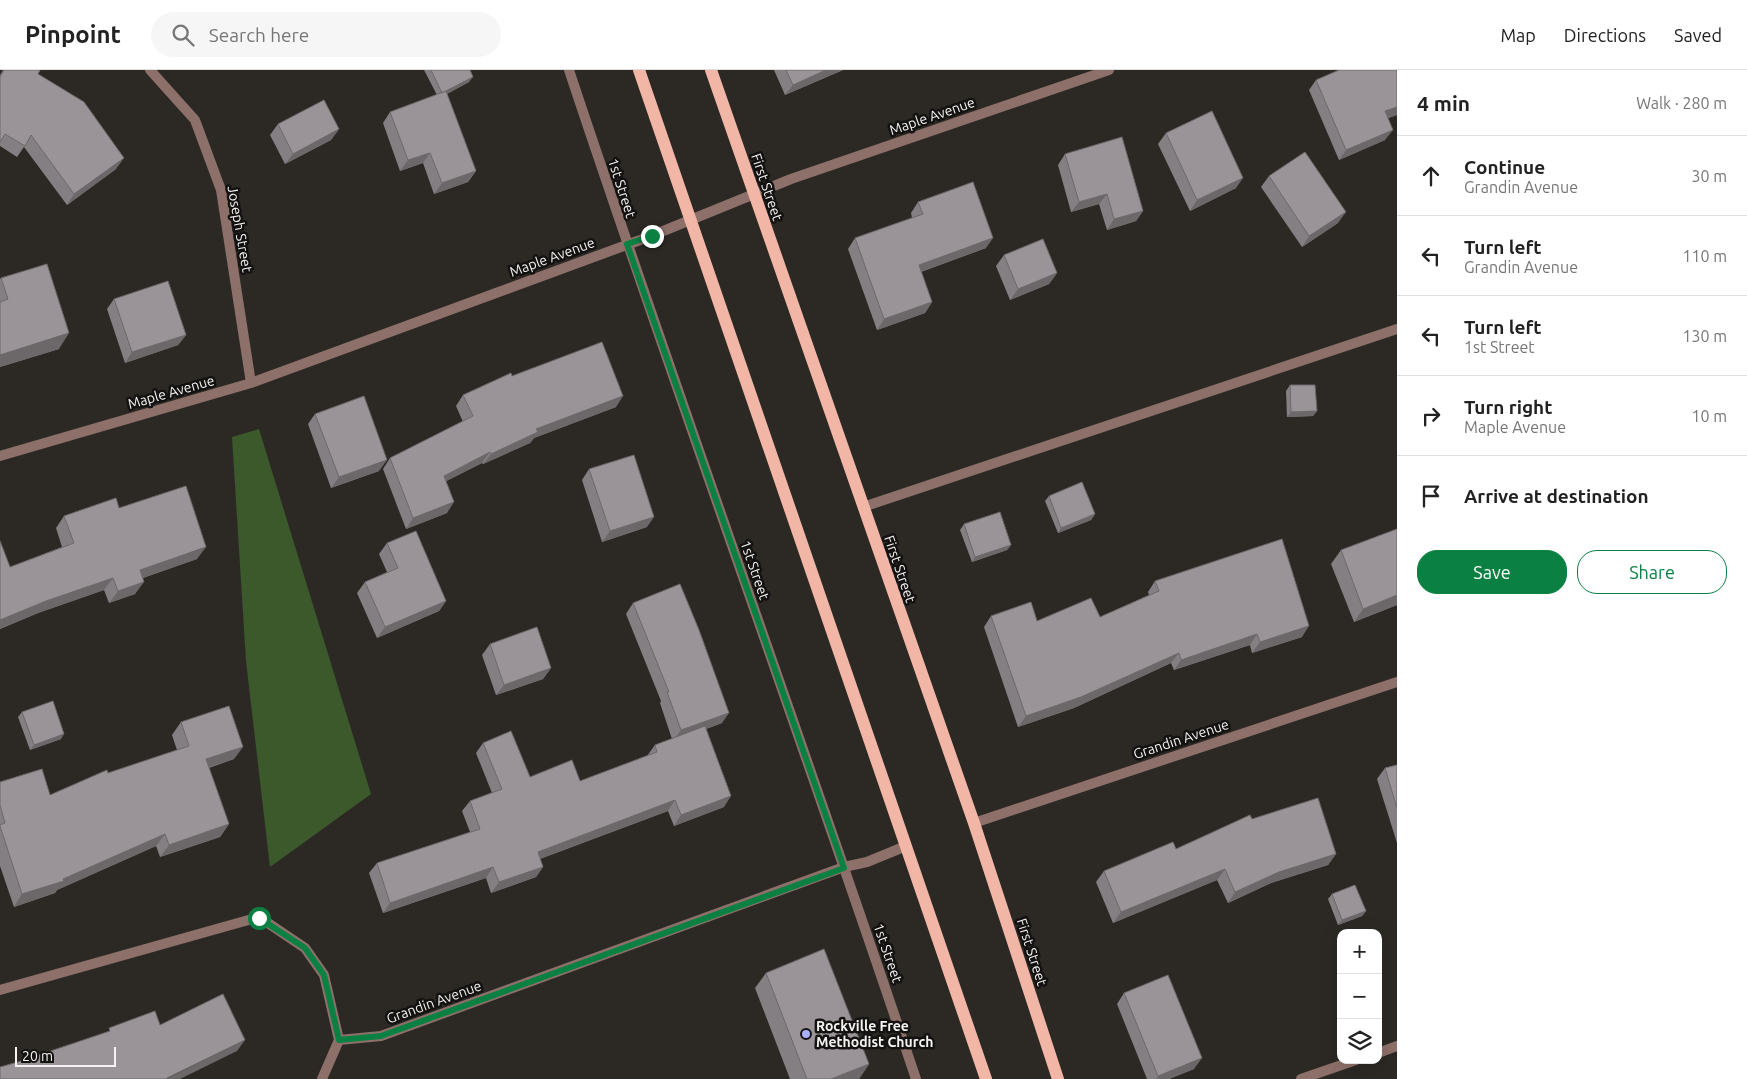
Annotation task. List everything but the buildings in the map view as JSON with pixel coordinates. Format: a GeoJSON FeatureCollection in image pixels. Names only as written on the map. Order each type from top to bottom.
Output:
{"type":"FeatureCollection","features":[{"type":"Feature","properties":{"kind":"main road"},"geometry":{"type":"LineString","coordinates":[[639,70],[986,1079]]}},
{"type":"Feature","properties":{"kind":"main road","name":"First Street"},"geometry":{"type":"LineString","coordinates":[[711,70],[974,823],[1058,1079]]}},
{"type":"Feature","properties":{"kind":"street","name":"Joseph Street"},"geometry":{"type":"LineString","coordinates":[[150,70],[195,120],[222,190],[251,383]]}},
{"type":"Feature","properties":{"kind":"street","name":"1st Street"},"geometry":{"type":"LineString","coordinates":[[569,70],[627,244],[916,1079]]}},
{"type":"Feature","properties":{"kind":"street","name":"Maple Avenue"},"geometry":{"type":"LineString","coordinates":[[0,456],[251,383],[691,221],[791,179],[1109,70]]}},
{"type":"Feature","properties":{"kind":"street"},"geometry":{"type":"LineString","coordinates":[[863,507],[1397,329]]}},
{"type":"Feature","properties":{"kind":"street","name":"Grandin Avenue"},"geometry":{"type":"LineString","coordinates":[[974,823],[1397,682]]}},
{"type":"Feature","properties":{"kind":"street","name":"Grandin Avenue"},"geometry":{"type":"LineString","coordinates":[[339,1040],[381,1036],[844,868],[867,862],[906,846]]}},
{"type":"Feature","properties":{"kind":"street"},"geometry":{"type":"LineString","coordinates":[[0,990],[259,918],[305,948],[324,975],[339,1040],[322,1079]]}},
{"type":"Feature","properties":{"kind":"street"},"geometry":{"type":"LineString","coordinates":[[1382,1051],[1397,1046]]}},
{"type":"Feature","properties":{"kind":"street"},"geometry":{"type":"LineString","coordinates":[[1301,1079],[1344,1064]]}},
{"type":"Feature","properties":{"kind":"green space"},"geometry":{"type":"Polygon","coordinates":[[[259,429],[371,794],[270,867],[246,661],[232,437],[259,429]]]}},
{"type":"Feature","properties":{"kind":"place","name":"Rockville Free Methodist Church"},"geometry":{"type":"Point","coordinates":[806,1034]}},
{"type":"Feature","properties":{"kind":"route"},"geometry":{"type":"LineString","coordinates":[[259,918],[305,948],[324,975],[339,1040],[381,1036],[844,868],[627,244],[652,236]]}}]}
